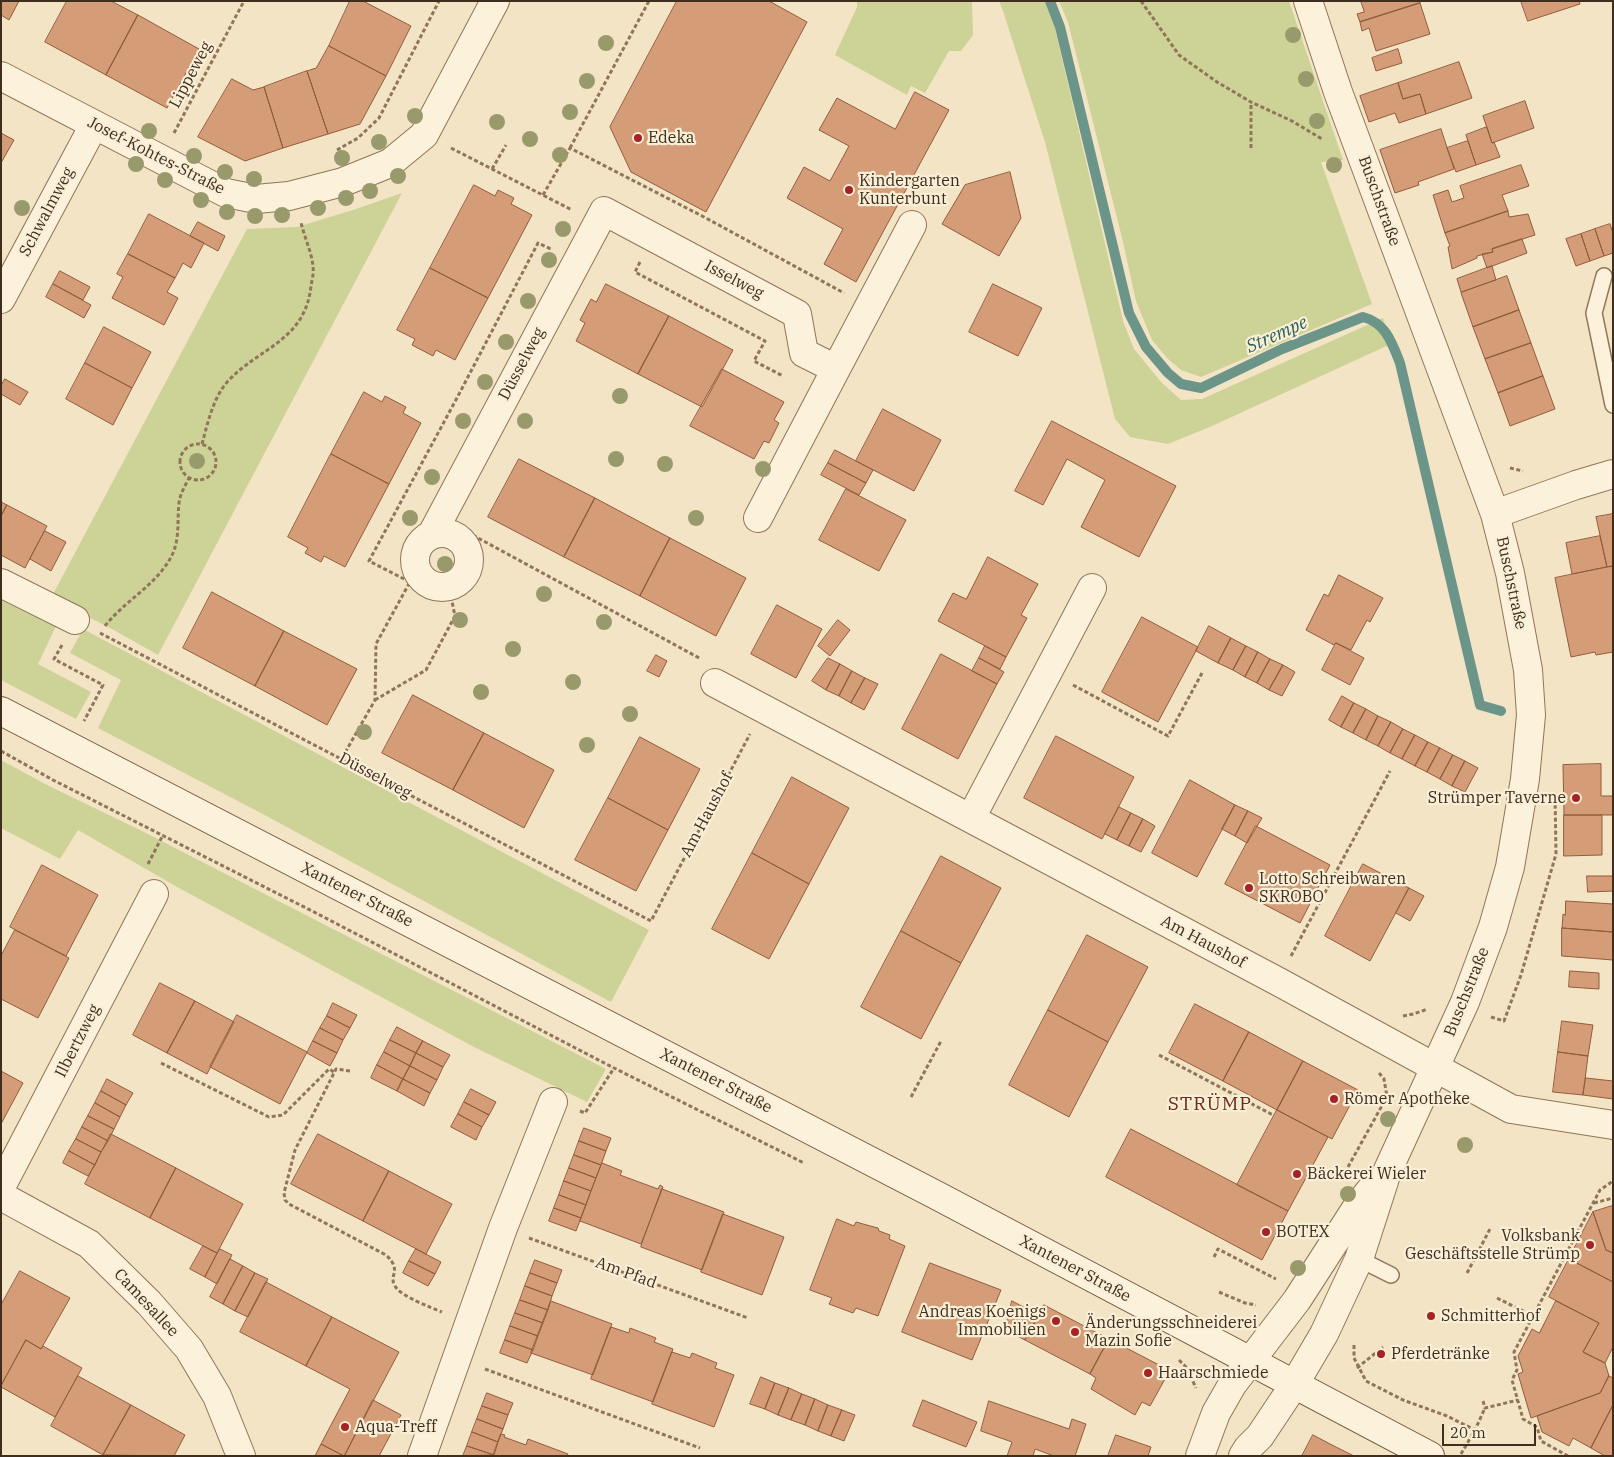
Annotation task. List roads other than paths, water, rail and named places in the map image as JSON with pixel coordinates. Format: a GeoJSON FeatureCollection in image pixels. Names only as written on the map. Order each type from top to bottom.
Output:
{"type":"FeatureCollection","features":[{"type":"Feature","properties":{"kind":"street","name":"Josef-Kohtes-Straße"},"geometry":{"type":"LineString","coordinates":[[1,76],[226,193],[256,199],[289,196],[343,182],[390,163],[424,135],[494,1]]}},
{"type":"Feature","properties":{"kind":"street","name":"Buschstraße"},"geometry":{"type":"LineString","coordinates":[[1243,1456],[1260,1436],[1294,1385],[1324,1334],[1358,1260],[1387,1172],[1465,1002],[1493,927],[1512,858],[1525,779],[1532,715],[1530,688],[1510,573],[1495,514],[1356,140],[1308,1]]}},
{"type":"Feature","properties":{"kind":"street","name":"Schwalmweg"},"geometry":{"type":"LineString","coordinates":[[1,299],[94,125]]}},
{"type":"Feature","properties":{"kind":"street","name":"Isselweg"},"geometry":{"type":"LineString","coordinates":[[601,218],[653,238],[798,314],[804,353],[836,369]]}},
{"type":"Feature","properties":{"kind":"street","name":"Düsselweg"},"geometry":{"type":"LineString","coordinates":[[436,526],[462,540],[470,556],[466,573],[461,580],[449,586],[438,587],[413,576],[419,546],[436,526],[601,218]]}},
{"type":"Feature","properties":{"kind":"street"},"geometry":{"type":"LineString","coordinates":[[758,518],[912,225]]}},
{"type":"Feature","properties":{"kind":"street"},"geometry":{"type":"LineString","coordinates":[[1495,514],[1613,474]]}},
{"type":"Feature","properties":{"kind":"street"},"geometry":{"type":"LineString","coordinates":[[1,583],[75,620]]}},
{"type":"Feature","properties":{"kind":"street"},"geometry":{"type":"LineString","coordinates":[[971,818],[1092,588]]}},
{"type":"Feature","properties":{"kind":"street","name":"Am Haushof"},"geometry":{"type":"LineString","coordinates":[[715,683],[1279,982],[1511,1109],[1613,1125]]}},
{"type":"Feature","properties":{"kind":"street","name":"Xantener Straße"},"geometry":{"type":"LineString","coordinates":[[1,711],[918,1186],[1430,1456]]}},
{"type":"Feature","properties":{"kind":"street","name":"Ilbertzweg"},"geometry":{"type":"LineString","coordinates":[[1,1187],[154,894]]}},
{"type":"Feature","properties":{"kind":"street"},"geometry":{"type":"LineString","coordinates":[[422,1456],[503,1228],[553,1102]]}},
{"type":"Feature","properties":{"kind":"street","name":"Buschstraße"},"geometry":{"type":"LineString","coordinates":[[1200,1456],[1216,1413],[1232,1386],[1297,1300],[1358,1204],[1387,1172]]}},
{"type":"Feature","properties":{"kind":"street","name":"Camesallee"},"geometry":{"type":"LineString","coordinates":[[1,1196],[89,1244],[149,1303],[189,1349],[217,1396],[241,1456]]}},
{"type":"Feature","properties":{"kind":"lane"},"geometry":{"type":"LineString","coordinates":[[1604,276],[1594,313],[1613,405]]}},
{"type":"Feature","properties":{"kind":"lane"},"geometry":{"type":"LineString","coordinates":[[1358,1260],[1391,1275]]}},
{"type":"Feature","properties":{"kind":"waterway","name":"Strempe"},"geometry":{"type":"LineString","coordinates":[[1050,1],[1060,27],[1129,313],[1146,347],[1168,373],[1181,384],[1201,388],[1282,349],[1363,317],[1377,324],[1387,335],[1400,363],[1480,705],[1501,711]]}},
{"type":"Feature","properties":{"kind":"place","name":"Edeka"},"geometry":{"type":"Point","coordinates":[638,138]}},
{"type":"Feature","properties":{"kind":"place","name":"Kindergarten Kunterbunt"},"geometry":{"type":"Point","coordinates":[849,190]}},
{"type":"Feature","properties":{"kind":"place","name":"Strümper Taverne"},"geometry":{"type":"Point","coordinates":[1576,798]}},
{"type":"Feature","properties":{"kind":"place","name":"Lotto Schreibwaren SKROBO"},"geometry":{"type":"Point","coordinates":[1249,888]}},
{"type":"Feature","properties":{"kind":"place","name":"Römer Apotheke"},"geometry":{"type":"Point","coordinates":[1334,1099]}},
{"type":"Feature","properties":{"kind":"place","name":"Bäckerei Wieler"},"geometry":{"type":"Point","coordinates":[1297,1174]}},
{"type":"Feature","properties":{"kind":"place","name":"BOTEX"},"geometry":{"type":"Point","coordinates":[1266,1232]}},
{"type":"Feature","properties":{"kind":"place","name":"Volksbank Geschäftsstelle Strümp"},"geometry":{"type":"Point","coordinates":[1590,1245]}},
{"type":"Feature","properties":{"kind":"place","name":"Schmitterhof"},"geometry":{"type":"Point","coordinates":[1431,1316]}},
{"type":"Feature","properties":{"kind":"place","name":"Andreas Koenigs Immobilien"},"geometry":{"type":"Point","coordinates":[1056,1321]}},
{"type":"Feature","properties":{"kind":"place","name":"Änderungsschneiderei Mazin Sofie"},"geometry":{"type":"Point","coordinates":[1075,1332]}},
{"type":"Feature","properties":{"kind":"place","name":"Pferdetränke"},"geometry":{"type":"Point","coordinates":[1381,1354]}},
{"type":"Feature","properties":{"kind":"place","name":"Haarschmiede"},"geometry":{"type":"Point","coordinates":[1148,1373]}},
{"type":"Feature","properties":{"kind":"place","name":"Aqua-Treff"},"geometry":{"type":"Point","coordinates":[345,1427]}},
{"type":"Feature","properties":{"kind":"district","name":"STRÜMP"},"geometry":{"type":"Point","coordinates":[1210,1105]}}]}
